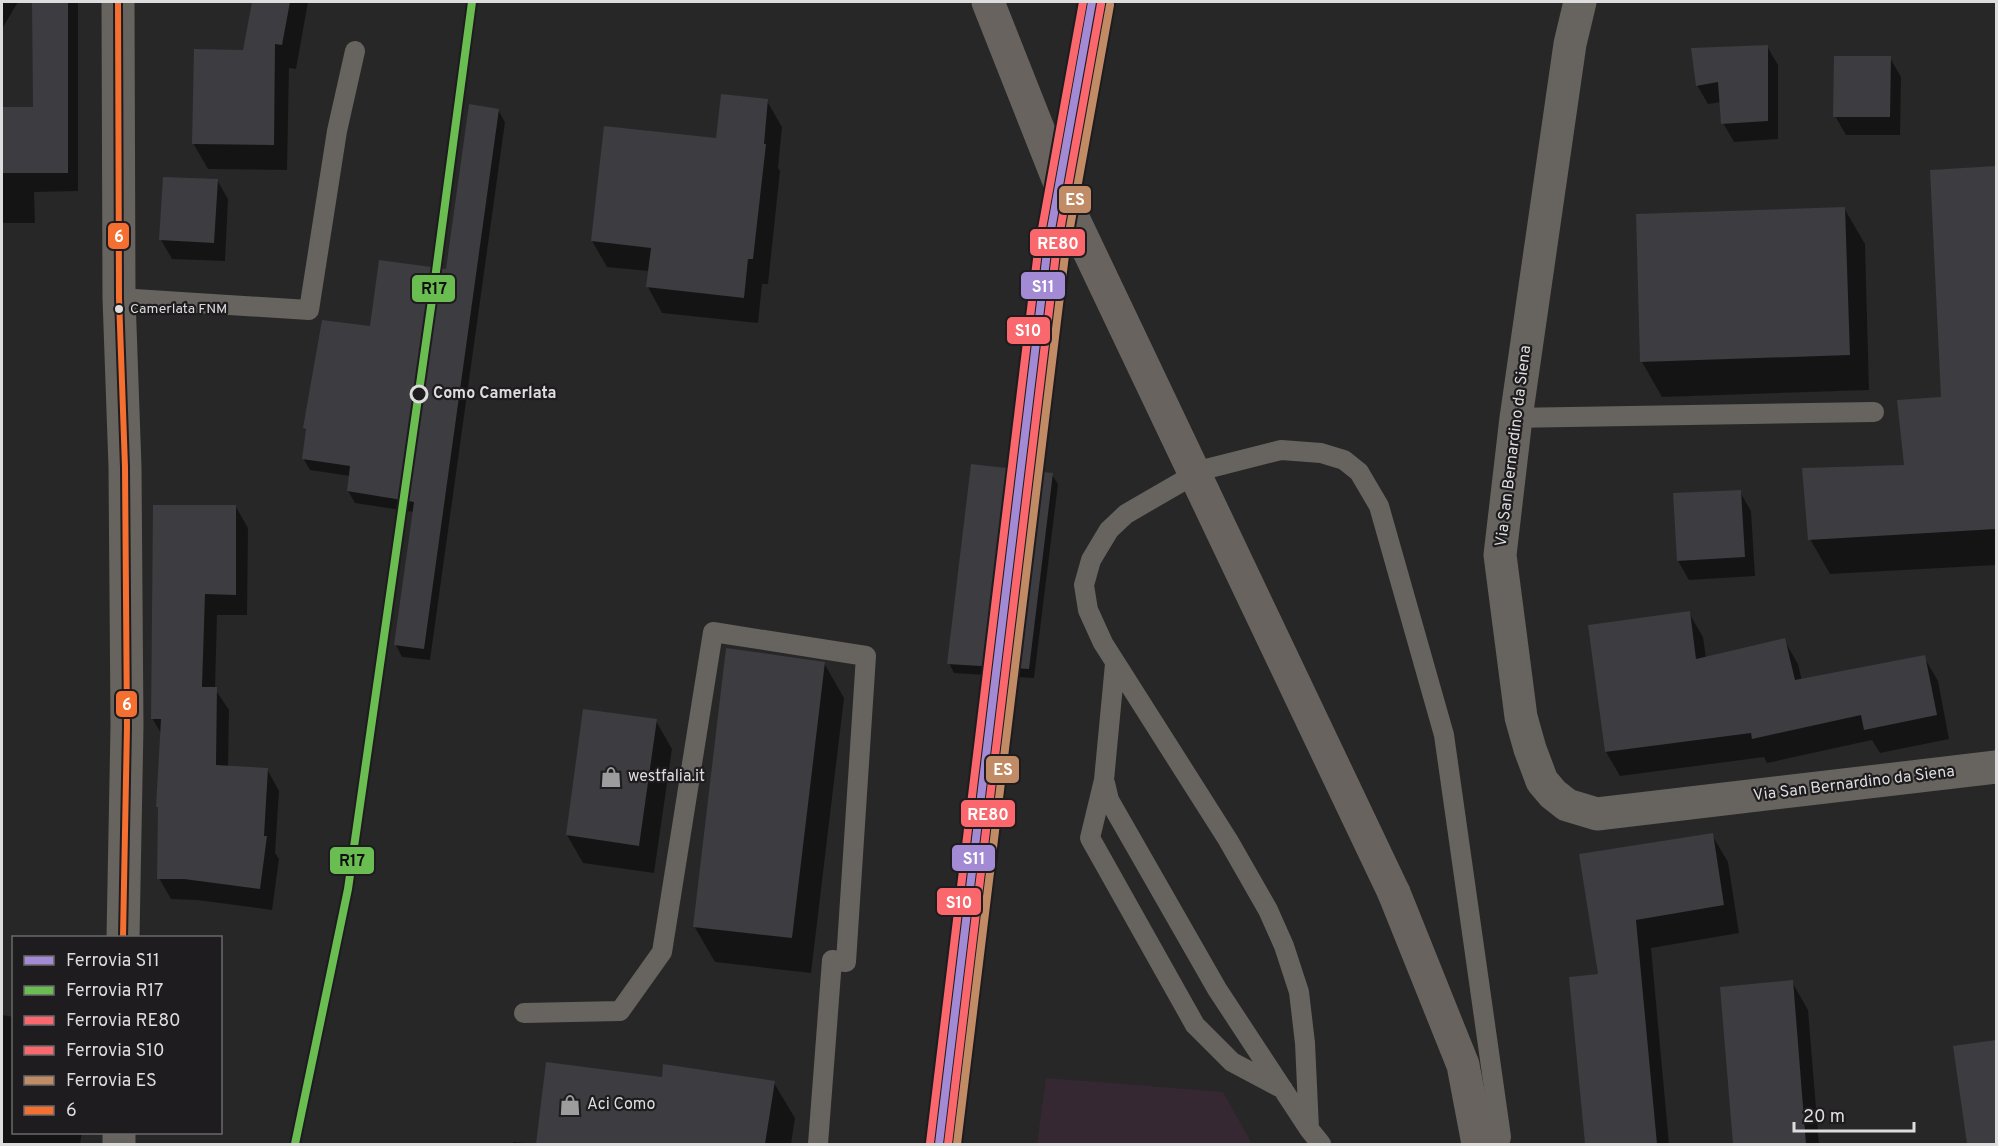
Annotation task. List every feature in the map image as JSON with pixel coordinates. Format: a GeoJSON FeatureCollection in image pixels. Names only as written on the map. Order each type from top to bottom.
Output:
{"type":"FeatureCollection","features":[{"type":"Feature","properties":{"kind":"main road"},"geometry":{"type":"LineString","coordinates":[[988,2],[1075,222],[1394,893],[1463,1065],[1478,1144]]}},
{"type":"Feature","properties":{"kind":"street"},"geometry":{"type":"LineString","coordinates":[[118,2],[119,298],[125,467],[127,714],[123,936]]}},
{"type":"Feature","properties":{"kind":"street","name":"Via San Bernardino da Siena"},"geometry":{"type":"LineString","coordinates":[[1580,2],[1570,44],[1516,418],[1500,555],[1521,717],[1542,781],[1567,805],[1597,814],[1996,767]]}},
{"type":"Feature","properties":{"kind":"lane"},"geometry":{"type":"LineString","coordinates":[[119,298],[309,310],[337,131],[354,51]]}},
{"type":"Feature","properties":{"kind":"lane"},"geometry":{"type":"LineString","coordinates":[[1516,418],[1874,412]]}},
{"type":"Feature","properties":{"kind":"lane"},"geometry":{"type":"LineString","coordinates":[[1315,1137],[1299,992],[1284,946],[1268,910],[1228,840],[1115,664],[1088,610],[1084,585],[1091,560],[1109,530],[1126,514],[1202,470],[1281,450],[1322,453],[1344,460],[1359,472],[1379,506],[1443,735],[1501,1137],[1499,1144]]}},
{"type":"Feature","properties":{"kind":"lane"},"geometry":{"type":"LineString","coordinates":[[524,1013],[620,1011],[662,952],[713,632],[866,656],[846,962],[832,960],[818,1144]]}},
{"type":"Feature","properties":{"kind":"lane"},"geometry":{"type":"LineString","coordinates":[[1115,664],[1104,780],[1090,838],[1195,1025],[1232,1062],[1283,1089]]}},
{"type":"Feature","properties":{"kind":"lane"},"geometry":{"type":"LineString","coordinates":[[1104,780],[1109,800],[1217,989],[1315,1137]]}},
{"type":"Feature","properties":{"kind":"shaded area"},"geometry":{"type":"Polygon","coordinates":[[[1046,1078],[1223,1092],[1252,1144],[1037,1144],[1046,1078]]]}},
{"type":"Feature","properties":{"kind":"building"},"geometry":{"type":"Polygon","coordinates":[[[32,2],[68,2],[68,173],[2,173],[2,107],[33,107],[32,2]]]}},
{"type":"Feature","properties":{"kind":"building"},"geometry":{"type":"Polygon","coordinates":[[[252,2],[290,2],[282,45],[275,44],[274,145],[192,144],[194,49],[243,50],[252,2]]]}},
{"type":"Feature","properties":{"kind":"building"},"geometry":{"type":"Polygon","coordinates":[[[1768,45],[1768,121],[1721,124],[1718,82],[1696,86],[1691,48],[1768,45]]]}},
{"type":"Feature","properties":{"kind":"building"},"geometry":{"type":"Polygon","coordinates":[[[1834,56],[1891,56],[1890,117],[1833,117],[1834,56]]]}},
{"type":"Feature","properties":{"kind":"building"},"geometry":{"type":"Polygon","coordinates":[[[721,94],[768,99],[764,144],[766,144],[753,259],[748,259],[744,298],[646,287],[651,248],[591,241],[604,126],[716,138],[721,94]]]}},
{"type":"Feature","properties":{"kind":"building"},"geometry":{"type":"Polygon","coordinates":[[[469,104],[499,109],[424,649],[394,645],[414,502],[347,491],[350,466],[302,459],[306,429],[303,428],[322,320],[370,326],[379,260],[446,269],[469,104]]]}},
{"type":"Feature","properties":{"kind":"building"},"geometry":{"type":"Polygon","coordinates":[[[1996,166],[1996,529],[1808,540],[1802,468],[1904,465],[1897,400],[1941,397],[1930,170],[1996,166]]]}},
{"type":"Feature","properties":{"kind":"building"},"geometry":{"type":"Polygon","coordinates":[[[163,177],[218,179],[214,243],[159,240],[163,177]]]}},
{"type":"Feature","properties":{"kind":"building"},"geometry":{"type":"Polygon","coordinates":[[[1845,207],[1850,355],[1640,362],[1636,214],[1845,207]]]}},
{"type":"Feature","properties":{"kind":"building"},"geometry":{"type":"Polygon","coordinates":[[[971,464],[1053,473],[1029,669],[947,664],[971,464]]]}},
{"type":"Feature","properties":{"kind":"building"},"geometry":{"type":"Polygon","coordinates":[[[1741,490],[1745,557],[1677,561],[1673,493],[1741,490]]]}},
{"type":"Feature","properties":{"kind":"building"},"geometry":{"type":"Polygon","coordinates":[[[153,505],[236,505],[236,595],[205,594],[202,687],[217,687],[216,765],[268,768],[264,836],[267,836],[260,889],[184,879],[157,879],[158,807],[156,807],[161,719],[151,719],[153,505]]]}},
{"type":"Feature","properties":{"kind":"building"},"geometry":{"type":"Polygon","coordinates":[[[1690,611],[1696,659],[1785,638],[1795,680],[1925,655],[1937,715],[1864,730],[1861,715],[1752,739],[1751,733],[1605,752],[1588,625],[1690,611]]]}},
{"type":"Feature","properties":{"kind":"building"},"geometry":{"type":"Polygon","coordinates":[[[726,648],[825,662],[792,938],[693,927],[726,648]]]}},
{"type":"Feature","properties":{"kind":"building","name":"westfalia.it"},"geometry":{"type":"Polygon","coordinates":[[[583,709],[657,719],[639,846],[566,835],[583,709]]]}},
{"type":"Feature","properties":{"kind":"building"},"geometry":{"type":"Polygon","coordinates":[[[1713,833],[1724,905],[1636,920],[1657,1144],[1585,1144],[1569,977],[1598,974],[1579,854],[1713,833]]]}},
{"type":"Feature","properties":{"kind":"building"},"geometry":{"type":"Polygon","coordinates":[[[1793,980],[1806,1144],[1733,1144],[1720,987],[1793,980]]]}},
{"type":"Feature","properties":{"kind":"building"},"geometry":{"type":"Polygon","coordinates":[[[1996,1040],[1996,1144],[1967,1144],[1953,1046],[1996,1040]]]}},
{"type":"Feature","properties":{"kind":"building"},"geometry":{"type":"Polygon","coordinates":[[[546,1062],[662,1077],[663,1064],[775,1081],[765,1144],[536,1144],[546,1062]]]}},
{"type":"Feature","properties":{"kind":"rail line","name":"R17"},"geometry":{"type":"LineString","coordinates":[[295,1144],[348,889],[472,2]]}},
{"type":"Feature","properties":{"kind":"rail line","name":"S10"},"geometry":{"type":"LineString","coordinates":[[930,1143],[1038,251],[1083,2]]}},
{"type":"Feature","properties":{"kind":"rail line","name":"S11"},"geometry":{"type":"LineString","coordinates":[[939,1144],[1047,252],[1092,2]]}},
{"type":"Feature","properties":{"kind":"rail line","name":"RE80"},"geometry":{"type":"LineString","coordinates":[[948,1144],[1056,253],[1101,4]]}},
{"type":"Feature","properties":{"kind":"rail line","name":"ES"},"geometry":{"type":"LineString","coordinates":[[957,1144],[1065,255],[1110,5]]}},
{"type":"Feature","properties":{"kind":"transit line","name":"6"},"geometry":{"type":"LineString","coordinates":[[118,2],[119,298],[125,467],[127,726],[123,936]]}},
{"type":"Feature","properties":{"kind":"place","name":"Camerlata FNM"},"geometry":{"type":"Point","coordinates":[119,309]}},
{"type":"Feature","properties":{"kind":"place","name":"Como Camerlata"},"geometry":{"type":"Point","coordinates":[419,394]}},
{"type":"Feature","properties":{"kind":"place","name":"westfalia.it"},"geometry":{"type":"Point","coordinates":[611,777]}},
{"type":"Feature","properties":{"kind":"place","name":"Aci Como"},"geometry":{"type":"Point","coordinates":[570,1105]}}]}
